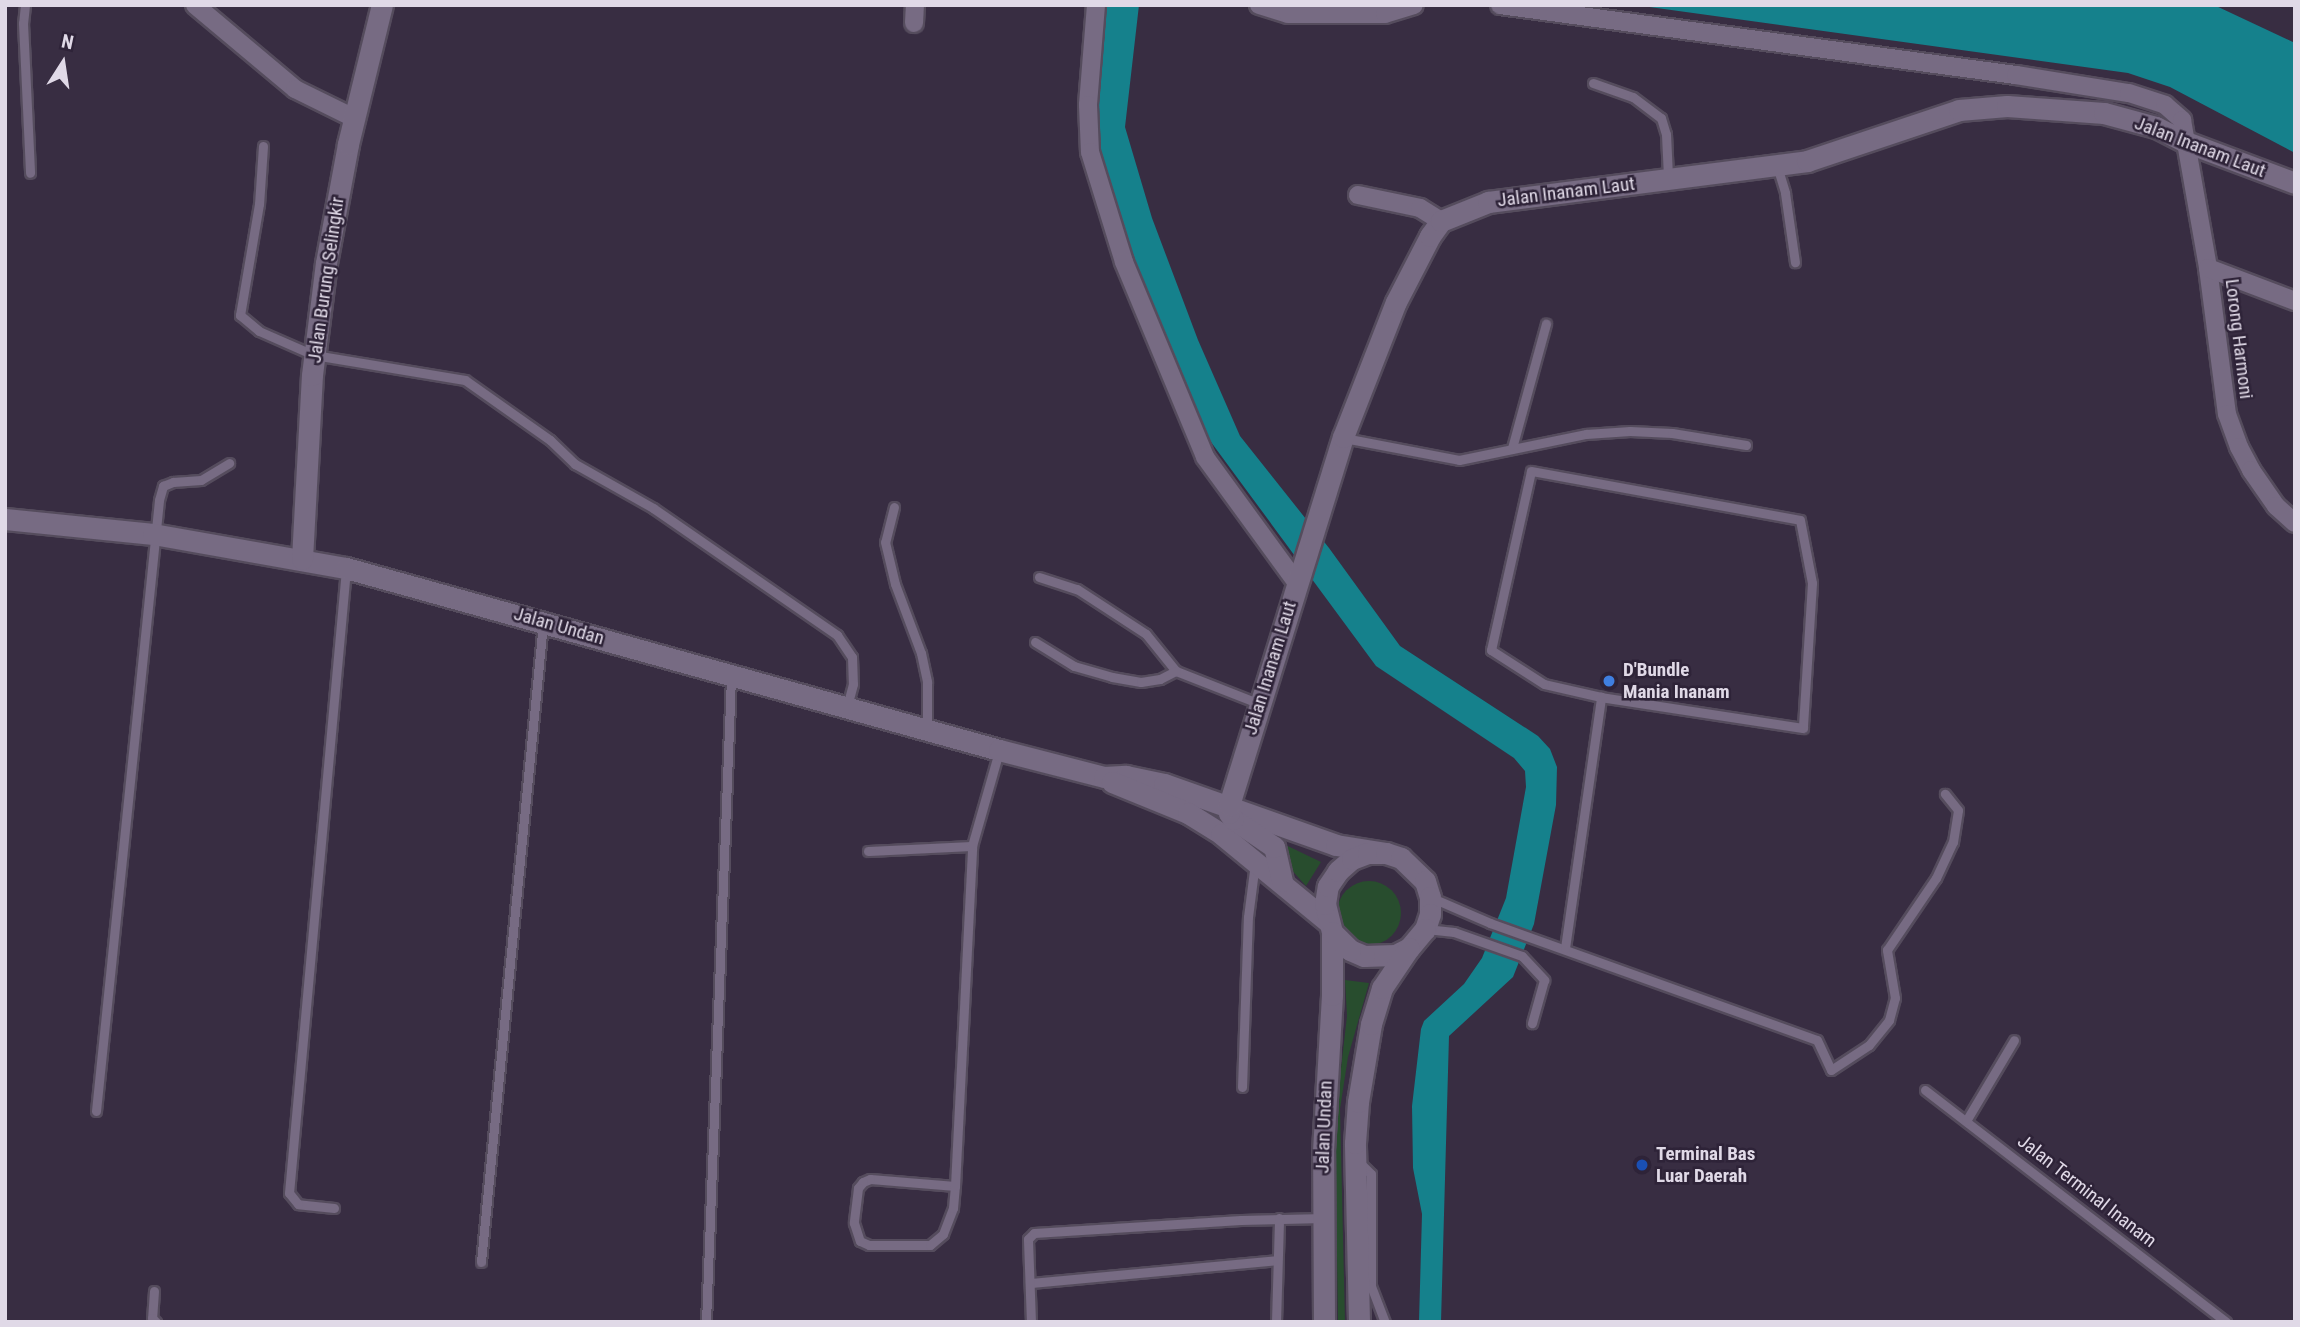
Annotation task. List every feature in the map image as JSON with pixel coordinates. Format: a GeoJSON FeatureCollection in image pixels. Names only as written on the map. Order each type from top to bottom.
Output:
{"type":"FeatureCollection","features":[{"type":"Feature","properties":{"kind":"street"},"geometry":{"type":"LineString","coordinates":[[195,5],[295,89],[355,118]]}},
{"type":"Feature","properties":{"kind":"street","name":"Jalan Burung Selingkir"},"geometry":{"type":"LineString","coordinates":[[302,559],[314,355],[335,207],[382,5]]}},
{"type":"Feature","properties":{"kind":"street"},"geometry":{"type":"LineString","coordinates":[[1096,5],[1088,105],[1090,152],[1124,262],[1205,457],[1296,582]]}},
{"type":"Feature","properties":{"kind":"street"},"geometry":{"type":"LineString","coordinates":[[1259,5],[1288,14],[1385,14],[1414,5]]}},
{"type":"Feature","properties":{"kind":"street","name":"Lorong Harmoni"},"geometry":{"type":"LineString","coordinates":[[1500,5],[2016,75],[2129,93],[2165,105],[2182,120],[2208,268],[2227,414],[2251,470],[2276,506],[2295,523]]}},
{"type":"Feature","properties":{"kind":"street","name":"Jalan Inanam Laut"},"geometry":{"type":"LineString","coordinates":[[1229,805],[1296,582],[1343,438],[1396,302],[1430,236],[1441,221],[1488,202],[1807,161],[1959,110],[2007,106],[2104,113],[2156,127],[2186,142],[2295,183]]}},
{"type":"Feature","properties":{"kind":"street"},"geometry":{"type":"LineString","coordinates":[[1358,195],[1420,208],[1441,221]]}},
{"type":"Feature","properties":{"kind":"street"},"geometry":{"type":"LineString","coordinates":[[2208,268],[2295,301]]}},
{"type":"Feature","properties":{"kind":"street","name":"Jalan Undan"},"geometry":{"type":"LineString","coordinates":[[5,519],[153,534],[346,568],[1104,777],[1124,789],[1188,813],[1221,834],[1282,881],[1350,950],[1364,956],[1395,955],[1409,948]]}},
{"type":"Feature","properties":{"kind":"street","name":"Jalan Undan"},"geometry":{"type":"LineString","coordinates":[[1104,777],[1126,776],[1164,784],[1336,845],[1401,858],[1415,868],[1425,881],[1430,897]]}},
{"type":"Feature","properties":{"kind":"street"},"geometry":{"type":"LineString","coordinates":[[1229,805],[1233,819],[1274,847],[1282,881]]}},
{"type":"Feature","properties":{"kind":"street","name":"Jalan Undan"},"geometry":{"type":"LineString","coordinates":[[1324,1322],[1323,1151],[1332,995],[1330,927],[1325,904],[1328,886],[1338,871],[1352,859],[1368,853],[1385,853]]}},
{"type":"Feature","properties":{"kind":"street"},"geometry":{"type":"LineString","coordinates":[[1425,929],[1430,914],[1430,897]]}},
{"type":"Feature","properties":{"kind":"street","name":"Jalan Undan"},"geometry":{"type":"LineString","coordinates":[[1359,1322],[1356,1158],[1358,1102],[1371,1024],[1382,988],[1425,929]]}},
{"type":"Feature","properties":{"kind":"lane"},"geometry":{"type":"LineString","coordinates":[[26,5],[23,23],[30,173]]}},
{"type":"Feature","properties":{"kind":"lane"},"geometry":{"type":"LineString","coordinates":[[1593,83],[1633,97],[1661,118],[1666,134],[1668,179]]}},
{"type":"Feature","properties":{"kind":"lane"},"geometry":{"type":"LineString","coordinates":[[264,146],[259,204],[240,315],[259,331],[314,355],[465,380],[550,440],[575,464],[653,508],[837,635],[852,657],[853,684],[847,706]]}},
{"type":"Feature","properties":{"kind":"lane"},"geometry":{"type":"LineString","coordinates":[[1777,164],[1785,193],[1795,262]]}},
{"type":"Feature","properties":{"kind":"lane"},"geometry":{"type":"LineString","coordinates":[[1512,448],[1546,324]]}},
{"type":"Feature","properties":{"kind":"lane"},"geometry":{"type":"LineString","coordinates":[[1343,438],[1459,460],[1586,434],[1630,431],[1672,433],[1746,445]]}},
{"type":"Feature","properties":{"kind":"lane"},"geometry":{"type":"LineString","coordinates":[[96,1111],[153,534],[163,486],[173,482],[201,480],[229,463]]}},
{"type":"Feature","properties":{"kind":"lane"},"geometry":{"type":"LineString","coordinates":[[1531,471],[1800,520],[1812,583],[1803,728],[1601,697],[1544,684],[1490,650],[1531,471]]}},
{"type":"Feature","properties":{"kind":"lane"},"geometry":{"type":"LineString","coordinates":[[894,507],[885,542],[895,584],[921,653],[927,682],[927,729]]}},
{"type":"Feature","properties":{"kind":"lane"},"geometry":{"type":"LineString","coordinates":[[334,1208],[298,1203],[289,1193],[346,568]]}},
{"type":"Feature","properties":{"kind":"lane"},"geometry":{"type":"LineString","coordinates":[[1039,577],[1077,589],[1146,634],[1176,671],[1260,704]]}},
{"type":"Feature","properties":{"kind":"lane"},"geometry":{"type":"LineString","coordinates":[[481,1262],[543,622]]}},
{"type":"Feature","properties":{"kind":"lane"},"geometry":{"type":"LineString","coordinates":[[1035,642],[1074,666],[1112,677],[1141,682],[1160,679],[1176,671]]}},
{"type":"Feature","properties":{"kind":"lane"},"geometry":{"type":"LineString","coordinates":[[706,1322],[731,675]]}},
{"type":"Feature","properties":{"kind":"lane"},"geometry":{"type":"LineString","coordinates":[[1565,948],[1601,697]]}},
{"type":"Feature","properties":{"kind":"lane"},"geometry":{"type":"LineString","coordinates":[[954,1186],[870,1179],[863,1182],[858,1188],[854,1223],[860,1241],[869,1245],[930,1245],[943,1234],[953,1208],[972,846],[999,750]]}},
{"type":"Feature","properties":{"kind":"lane"},"geometry":{"type":"LineString","coordinates":[[1430,897],[1490,923],[1817,1040],[1831,1070],[1870,1045],[1889,1020],[1895,998],[1887,950],[1936,878],[1953,842],[1958,810],[1944,794]]}},
{"type":"Feature","properties":{"kind":"lane"},"geometry":{"type":"LineString","coordinates":[[868,851],[972,846]]}},
{"type":"Feature","properties":{"kind":"lane"},"geometry":{"type":"LineString","coordinates":[[1242,1087],[1248,916],[1256,861]]}},
{"type":"Feature","properties":{"kind":"lane"},"geometry":{"type":"LineString","coordinates":[[1425,929],[1454,932],[1522,956],[1544,980],[1532,1023]]}},
{"type":"Feature","properties":{"kind":"lane"},"geometry":{"type":"LineString","coordinates":[[1966,1121],[2014,1040]]}},
{"type":"Feature","properties":{"kind":"lane","name":"Jalan Terminal Inanam"},"geometry":{"type":"LineString","coordinates":[[1925,1090],[2226,1322]]}},
{"type":"Feature","properties":{"kind":"lane"},"geometry":{"type":"LineString","coordinates":[[1356,1158],[1371,1174],[1371,1286],[1385,1322]]}},
{"type":"Feature","properties":{"kind":"lane"},"geometry":{"type":"LineString","coordinates":[[1031,1322],[1028,1240],[1034,1233],[1279,1218],[1324,1218]]}},
{"type":"Feature","properties":{"kind":"lane"},"geometry":{"type":"LineString","coordinates":[[1276,1322],[1279,1218]]}},
{"type":"Feature","properties":{"kind":"lane"},"geometry":{"type":"LineString","coordinates":[[1030,1283],[1278,1260]]}},
{"type":"Feature","properties":{"kind":"lane"},"geometry":{"type":"LineString","coordinates":[[154,1291],[152,1318],[156,1322]]}},
{"type":"Feature","properties":{"kind":"shaded area"},"geometry":{"type":"Polygon","coordinates":[[[1106,5],[1139,5],[1125,127],[1152,218],[1198,340],[1240,436],[1329,548],[1400,646],[1538,736],[1550,749],[1557,767],[1556,805],[1534,924],[1513,977],[1449,1036],[1441,1322],[1419,1322],[1422,1214],[1413,1168],[1412,1106],[1421,1029],[1424,1021],[1464,984],[1482,958],[1506,898],[1526,787],[1525,771],[1514,758],[1376,666],[1208,438],[1121,228],[1101,157],[1097,126],[1106,5]]]}},
{"type":"Feature","properties":{"kind":"shaded area"},"geometry":{"type":"Polygon","coordinates":[[[1635,5],[2214,5],[2295,43],[2295,153],[2170,87],[2128,73],[1635,5]]]}},
{"type":"Feature","properties":{"kind":"shaded area"},"geometry":{"type":"Polygon","coordinates":[[[1240,823],[1321,862],[1306,886],[1280,857],[1240,823]]]}},
{"type":"Feature","properties":{"kind":"shaded area"},"geometry":{"type":"Polygon","coordinates":[[[1363,881],[1375,881],[1392,890],[1399,901],[1399,925],[1392,936],[1375,945],[1363,945],[1351,940],[1342,931],[1337,919],[1337,907],[1342,895],[1351,886],[1363,881]]]}},
{"type":"Feature","properties":{"kind":"shaded area"},"geometry":{"type":"Polygon","coordinates":[[[1345,980],[1369,983],[1348,1057],[1340,1109],[1345,1322],[1338,1322],[1335,1121],[1347,1016],[1345,980]]]}},
{"type":"Feature","properties":{"kind":"place","name":"D'Bundle Mania Inanam"},"geometry":{"type":"Point","coordinates":[1609,681]}},
{"type":"Feature","properties":{"kind":"place","name":"Terminal Bas Luar Daerah"},"geometry":{"type":"Point","coordinates":[1642,1165]}}]}
